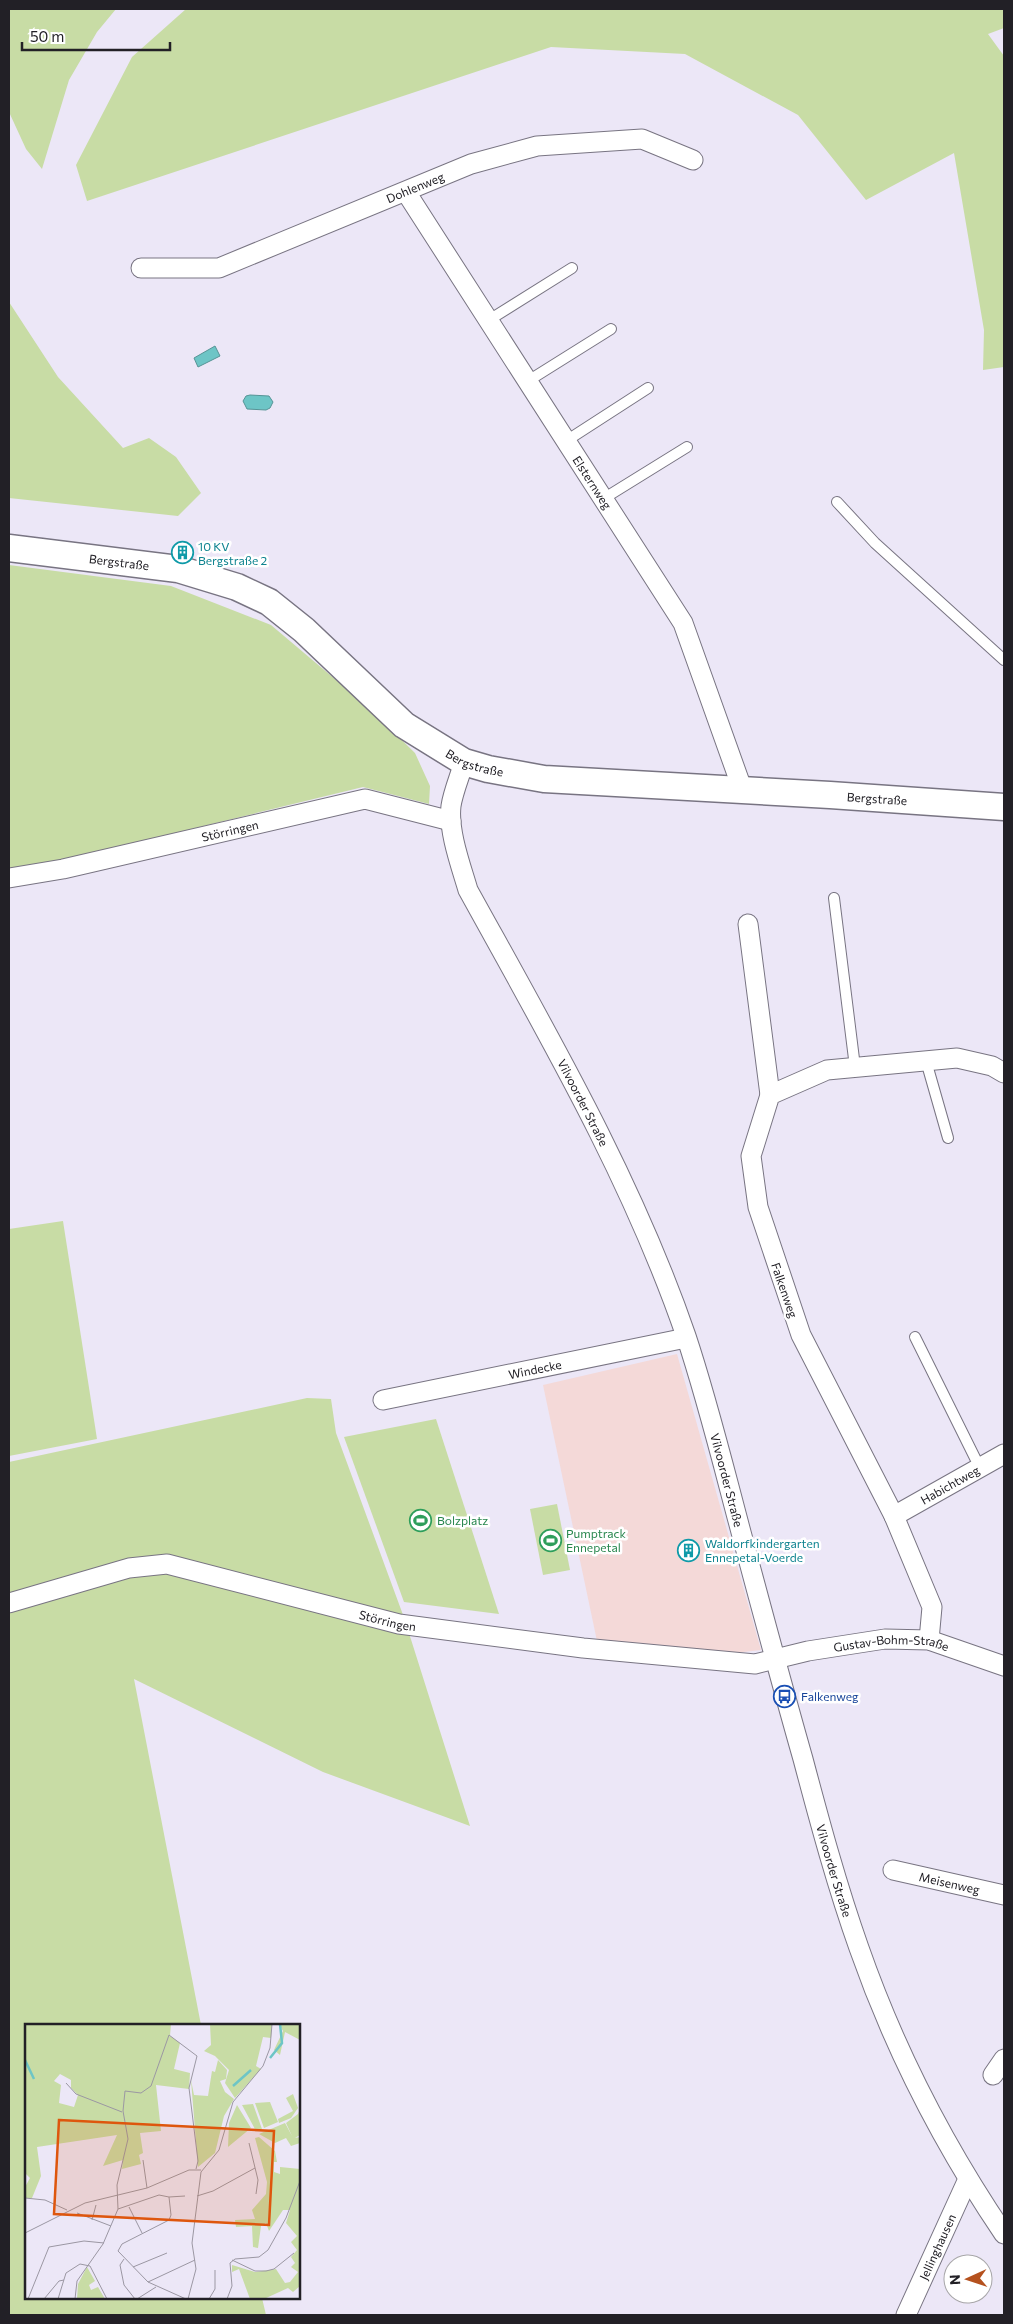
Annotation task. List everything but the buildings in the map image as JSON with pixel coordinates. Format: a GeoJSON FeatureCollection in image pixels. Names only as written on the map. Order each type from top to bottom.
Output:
{"type":"FeatureCollection","features":[{"type":"Feature","properties":{"kind":"street","name":"Dohlenweg"},"geometry":{"type":"LineString","coordinates":[[141,268],[219,268],[471,164],[536,146],[642,139],[693,160]]}},
{"type":"Feature","properties":{"kind":"street","name":"Elsternweg"},"geometry":{"type":"LineString","coordinates":[[406,192],[683,623],[743,790]]}},
{"type":"Feature","properties":{"kind":"street","name":"Bergstraße"},"geometry":{"type":"LineString","coordinates":[[9,548],[178,569],[237,587],[269,602],[304,630],[404,725],[464,762],[502,772],[544,779],[743,790],[1004,808]]}},
{"type":"Feature","properties":{"kind":"street","name":"Vilvoorder Straße"},"geometry":{"type":"LineString","coordinates":[[464,762],[451,806],[451,821],[468,890],[588,1109],[653,1249],[686,1338],[721,1454],[832,1866],[860,1950],[900,2047],[968,2179],[1004,2234]]}},
{"type":"Feature","properties":{"kind":"street","name":"Störringen"},"geometry":{"type":"LineString","coordinates":[[9,878],[64,869],[365,799],[451,821]]}},
{"type":"Feature","properties":{"kind":"street","name":"Falkenweg"},"geometry":{"type":"LineString","coordinates":[[748,924],[770,1095],[751,1156],[758,1207],[801,1335],[894,1516],[932,1607],[929,1640]]}},
{"type":"Feature","properties":{"kind":"street"},"geometry":{"type":"LineString","coordinates":[[770,1095],[827,1070],[855,1067],[957,1058],[992,1066],[1004,1073]]}},
{"type":"Feature","properties":{"kind":"street","name":"Windecke"},"geometry":{"type":"LineString","coordinates":[[383,1400],[686,1338]]}},
{"type":"Feature","properties":{"kind":"street","name":"Habichtweg"},"geometry":{"type":"LineString","coordinates":[[894,1516],[1004,1454]]}},
{"type":"Feature","properties":{"kind":"street","name":"Störringen"},"geometry":{"type":"LineString","coordinates":[[9,1603],[129,1568],[167,1564],[399,1624],[671,1657],[755,1664],[776,1660]]}},
{"type":"Feature","properties":{"kind":"street","name":"Gustav-Bohm-Straße"},"geometry":{"type":"LineString","coordinates":[[776,1660],[808,1651],[885,1639],[929,1640],[1004,1666]]}},
{"type":"Feature","properties":{"kind":"street","name":"Meisenweg"},"geometry":{"type":"LineString","coordinates":[[893,1870],[1004,1895]]}},
{"type":"Feature","properties":{"kind":"street"},"geometry":{"type":"LineString","coordinates":[[993,2075],[1004,2059]]}},
{"type":"Feature","properties":{"kind":"street","name":"Jellinghausen"},"geometry":{"type":"LineString","coordinates":[[906,2315],[968,2179]]}},
{"type":"Feature","properties":{"kind":"lane"},"geometry":{"type":"LineString","coordinates":[[489,320],[572,268]]}},
{"type":"Feature","properties":{"kind":"lane"},"geometry":{"type":"LineString","coordinates":[[528,381],[611,329]]}},
{"type":"Feature","properties":{"kind":"lane"},"geometry":{"type":"LineString","coordinates":[[566,441],[648,388]]}},
{"type":"Feature","properties":{"kind":"lane"},"geometry":{"type":"LineString","coordinates":[[603,499],[687,447]]}},
{"type":"Feature","properties":{"kind":"lane"},"geometry":{"type":"LineString","coordinates":[[836,502],[875,543],[1004,660]]}},
{"type":"Feature","properties":{"kind":"lane"},"geometry":{"type":"LineString","coordinates":[[834,898],[855,1067]]}},
{"type":"Feature","properties":{"kind":"lane"},"geometry":{"type":"LineString","coordinates":[[926,1061],[948,1138]]}},
{"type":"Feature","properties":{"kind":"lane"},"geometry":{"type":"LineString","coordinates":[[915,1337],[980,1468]]}},
{"type":"Feature","properties":{"kind":"shaded area"},"geometry":{"type":"Polygon","coordinates":[[[9,9],[116,9],[97,32],[69,80],[42,169],[26,149],[9,112],[9,9]]]}},
{"type":"Feature","properties":{"kind":"shaded area"},"geometry":{"type":"Polygon","coordinates":[[[186,9],[1004,9],[1004,28],[988,34],[1004,56],[1004,367],[983,370],[984,330],[954,153],[866,200],[798,115],[685,54],[551,47],[87,201],[76,165],[132,57],[186,9]]]}},
{"type":"Feature","properties":{"kind":"shaded area"},"geometry":{"type":"Polygon","coordinates":[[[9,302],[58,377],[123,448],[149,438],[176,457],[201,493],[178,516],[9,498],[9,302]]]}},
{"type":"Feature","properties":{"kind":"shaded area"},"geometry":{"type":"Polygon","coordinates":[[[215,346],[220,356],[198,367],[194,358],[215,346]]]}},
{"type":"Feature","properties":{"kind":"shaded area"},"geometry":{"type":"Polygon","coordinates":[[[246,396],[269,396],[273,402],[270,408],[266,410],[247,409],[243,401],[246,396]]]}},
{"type":"Feature","properties":{"kind":"shaded area"},"geometry":{"type":"Polygon","coordinates":[[[9,565],[171,586],[271,625],[368,707],[415,753],[430,786],[429,804],[363,787],[60,861],[9,868],[9,565]]]}},
{"type":"Feature","properties":{"kind":"shaded area"},"geometry":{"type":"Polygon","coordinates":[[[63,1221],[97,1439],[9,1456],[9,1229],[63,1221]]]}},
{"type":"Feature","properties":{"kind":"shaded area"},"geometry":{"type":"Polygon","coordinates":[[[677,1354],[761,1650],[735,1653],[597,1641],[543,1385],[677,1354]]]}},
{"type":"Feature","properties":{"kind":"shaded area"},"geometry":{"type":"Polygon","coordinates":[[[307,1398],[331,1399],[336,1433],[406,1623],[167,1560],[9,1599],[9,1462],[307,1398]]]}},
{"type":"Feature","properties":{"kind":"shaded area","name":"Bolzplatz"},"geometry":{"type":"Polygon","coordinates":[[[436,1419],[499,1614],[404,1602],[344,1437],[436,1419]]]}},
{"type":"Feature","properties":{"kind":"shaded area","name":"Pumptrack Ennepetal"},"geometry":{"type":"Polygon","coordinates":[[[557,1504],[570,1570],[543,1575],[530,1509],[557,1504]]]}},
{"type":"Feature","properties":{"kind":"shaded area"},"geometry":{"type":"Polygon","coordinates":[[[153,1568],[408,1630],[470,1826],[323,1772],[134,1679],[201,2024],[25,2024],[25,2299],[262,2299],[266,2315],[9,2315],[9,1608],[153,1568]]]}},
{"type":"Feature","properties":{"kind":"place","name":"10 KV Bergstraße 2"},"geometry":{"type":"Point","coordinates":[182,553]}},
{"type":"Feature","properties":{"kind":"place","name":"Bolzplatz"},"geometry":{"type":"Point","coordinates":[421,1520]}},
{"type":"Feature","properties":{"kind":"place","name":"Pumptrack Ennepetal"},"geometry":{"type":"Point","coordinates":[550,1540]}},
{"type":"Feature","properties":{"kind":"place","name":"Waldorfkindergarten Ennepetal-Voerde"},"geometry":{"type":"Point","coordinates":[689,1550]}},
{"type":"Feature","properties":{"kind":"place","name":"Falkenweg"},"geometry":{"type":"Point","coordinates":[785,1696]}}]}
